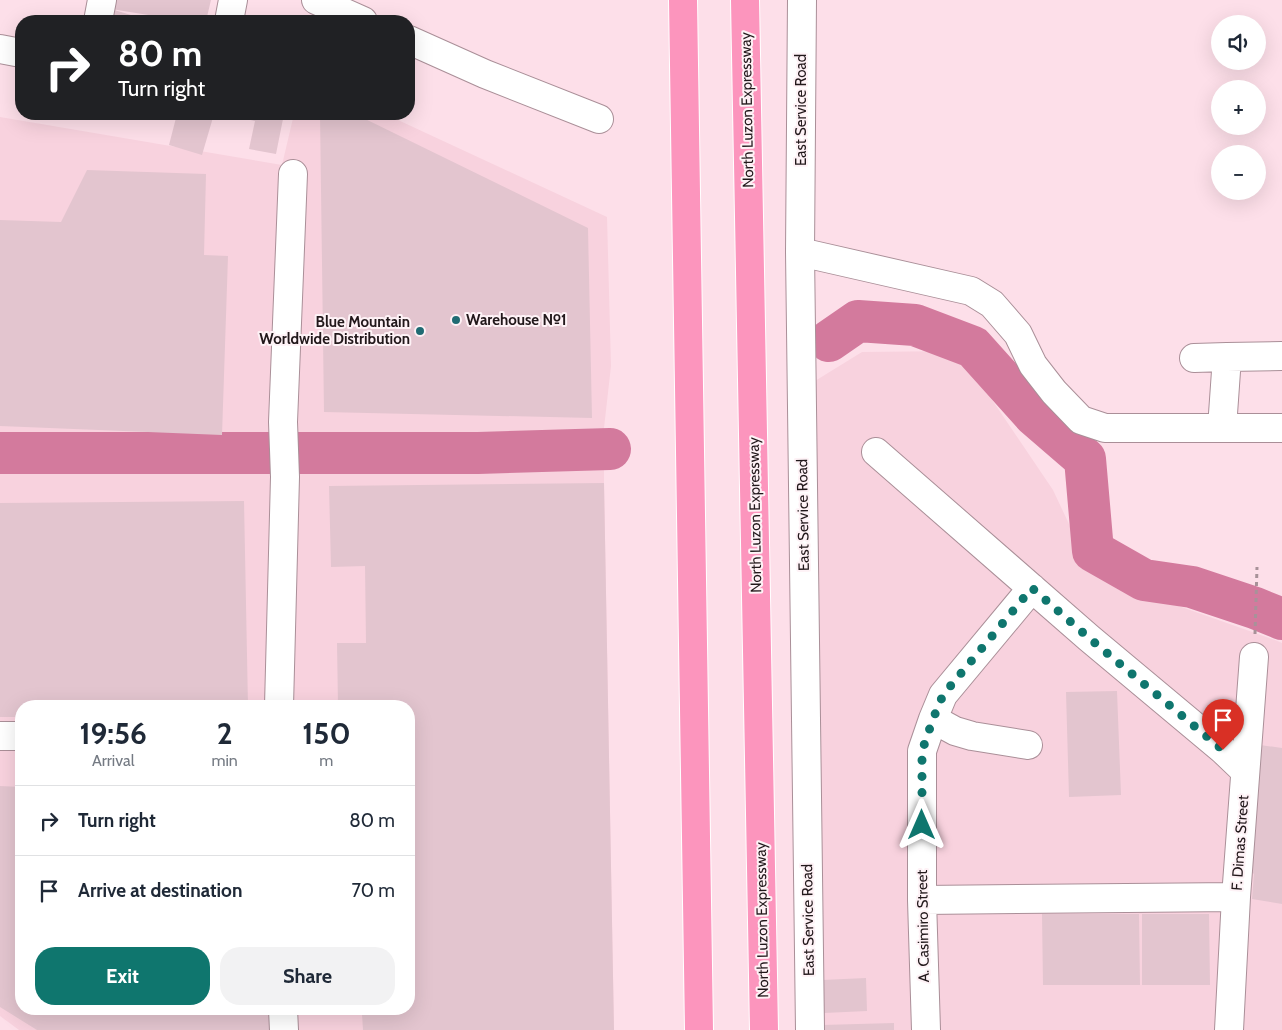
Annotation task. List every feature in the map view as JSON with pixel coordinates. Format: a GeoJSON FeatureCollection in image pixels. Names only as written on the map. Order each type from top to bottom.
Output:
{"type":"FeatureCollection","features":[{"type":"Feature","properties":{"kind":"highway"},"geometry":{"type":"LineString","coordinates":[[683,0],[699,1030]]}},
{"type":"Feature","properties":{"kind":"highway","name":"North Luzon Expressway"},"geometry":{"type":"LineString","coordinates":[[745,0],[764,1030]]}},
{"type":"Feature","properties":{"kind":"street"},"geometry":{"type":"LineString","coordinates":[[99,15],[102,0]]}},
{"type":"Feature","properties":{"kind":"street"},"geometry":{"type":"LineString","coordinates":[[229,15],[233,0]]}},
{"type":"Feature","properties":{"kind":"street"},"geometry":{"type":"LineString","coordinates":[[316,0],[350,15]]}},
{"type":"Feature","properties":{"kind":"street","name":"East Service Road"},"geometry":{"type":"LineString","coordinates":[[802,0],[800,252],[810,1030]]}},
{"type":"Feature","properties":{"kind":"street"},"geometry":{"type":"LineString","coordinates":[[415,43],[485,74],[599,119]]}},
{"type":"Feature","properties":{"kind":"street"},"geometry":{"type":"LineString","coordinates":[[0,49],[15,52]]}},
{"type":"Feature","properties":{"kind":"street"},"geometry":{"type":"LineString","coordinates":[[278,700],[285,477],[283,422],[293,174]]}},
{"type":"Feature","properties":{"kind":"street"},"geometry":{"type":"LineString","coordinates":[[800,252],[971,291],[992,304],[1018,334],[1033,365],[1054,392],[1081,420],[1105,428],[1282,428]]}},
{"type":"Feature","properties":{"kind":"street"},"geometry":{"type":"LineString","coordinates":[[1222,428],[1227,356]]}},
{"type":"Feature","properties":{"kind":"street"},"geometry":{"type":"LineString","coordinates":[[1194,358],[1282,356]]}},
{"type":"Feature","properties":{"kind":"street"},"geometry":{"type":"LineString","coordinates":[[876,452],[1245,771]]}},
{"type":"Feature","properties":{"kind":"street","name":"A. Casimiro Street"},"geometry":{"type":"LineString","coordinates":[[926,1030],[922,900],[922,751],[943,695],[1032,588]]}},
{"type":"Feature","properties":{"kind":"street","name":"F. Dimas Street"},"geometry":{"type":"LineString","coordinates":[[1229,1030],[1236,897],[1254,657]]}},
{"type":"Feature","properties":{"kind":"street"},"geometry":{"type":"LineString","coordinates":[[933,719],[955,731],[972,736],[1028,745]]}},
{"type":"Feature","properties":{"kind":"street"},"geometry":{"type":"LineString","coordinates":[[0,736],[15,736]]}},
{"type":"Feature","properties":{"kind":"street"},"geometry":{"type":"LineString","coordinates":[[922,900],[1236,897]]}},
{"type":"Feature","properties":{"kind":"street"},"geometry":{"type":"LineString","coordinates":[[283,1015],[284,1030]]}},
{"type":"Feature","properties":{"kind":"path"},"geometry":{"type":"LineString","coordinates":[[1254,657],[1257,566]]}},
{"type":"Feature","properties":{"kind":"shaded area"},"geometry":{"type":"Polygon","coordinates":[[[0,117],[282,165],[293,120],[398,120],[607,217],[611,366],[604,428],[604,483],[614,1030],[19,1030],[0,1016],[0,117]]]}},
{"type":"Feature","properties":{"kind":"shaded area"},"geometry":{"type":"Polygon","coordinates":[[[959,351],[1053,490],[1084,556],[1159,599],[1282,643],[1282,1030],[820,1030],[815,381],[862,352],[959,351]]]}},
{"type":"Feature","properties":{"kind":"building"},"geometry":{"type":"Polygon","coordinates":[[[112,0],[211,0],[207,15],[148,15],[111,9],[131,15],[109,15],[112,0]]]}},
{"type":"Feature","properties":{"kind":"building"},"geometry":{"type":"Polygon","coordinates":[[[175,120],[212,120],[202,155],[169,145],[175,120]]]}},
{"type":"Feature","properties":{"kind":"building"},"geometry":{"type":"Polygon","coordinates":[[[251,120],[283,120],[276,154],[249,149],[255,121],[251,120]]]}},
{"type":"Feature","properties":{"kind":"building","name":"Warehouse №1"},"geometry":{"type":"Polygon","coordinates":[[[320,120],[367,120],[588,228],[592,418],[324,412],[320,120]]]}},
{"type":"Feature","properties":{"kind":"building"},"geometry":{"type":"Polygon","coordinates":[[[87,170],[206,174],[204,255],[228,256],[222,435],[0,426],[0,220],[61,222],[87,170]]]}},
{"type":"Feature","properties":{"kind":"building"},"geometry":{"type":"Polygon","coordinates":[[[604,483],[614,1030],[363,1030],[362,1015],[415,1015],[415,700],[338,700],[337,643],[366,643],[365,566],[331,567],[329,486],[604,483]]]}},
{"type":"Feature","properties":{"kind":"building"},"geometry":{"type":"Polygon","coordinates":[[[244,501],[248,700],[15,700],[15,717],[0,717],[0,503],[244,501]]]}},
{"type":"Feature","properties":{"kind":"building"},"geometry":{"type":"Polygon","coordinates":[[[1117,691],[1121,795],[1069,797],[1066,692],[1117,691]]]}},
{"type":"Feature","properties":{"kind":"building"},"geometry":{"type":"Polygon","coordinates":[[[1260,745],[1282,748],[1282,904],[1252,899],[1254,874],[1249,870],[1260,745]]]}},
{"type":"Feature","properties":{"kind":"building"},"geometry":{"type":"Polygon","coordinates":[[[0,786],[15,787],[15,1015],[271,1015],[270,1030],[37,1030],[0,1007],[0,786]]]}},
{"type":"Feature","properties":{"kind":"building"},"geometry":{"type":"Polygon","coordinates":[[[1042,914],[1139,914],[1140,985],[1043,985],[1042,914]]]}},
{"type":"Feature","properties":{"kind":"building"},"geometry":{"type":"Polygon","coordinates":[[[1142,914],[1209,914],[1210,985],[1142,985],[1142,914]]]}},
{"type":"Feature","properties":{"kind":"building"},"geometry":{"type":"Polygon","coordinates":[[[866,978],[867,1011],[824,1013],[822,980],[866,978]]]}},
{"type":"Feature","properties":{"kind":"building"},"geometry":{"type":"Polygon","coordinates":[[[894,1023],[894,1030],[822,1030],[822,1025],[894,1023]]]}},
{"type":"Feature","properties":{"kind":"waterway"},"geometry":{"type":"LineString","coordinates":[[829,341],[858,321],[915,325],[973,347],[1034,415],[1085,459],[1093,551],[1144,580],[1192,587],[1282,619]]}},
{"type":"Feature","properties":{"kind":"waterway"},"geometry":{"type":"LineString","coordinates":[[0,453],[478,453],[610,449]]}},
{"type":"Feature","properties":{"kind":"place","name":"Warehouse №1"},"geometry":{"type":"Point","coordinates":[456,320]}},
{"type":"Feature","properties":{"kind":"place","name":"Blue Mountain Worldwide Distribution"},"geometry":{"type":"Point","coordinates":[420,331]}},
{"type":"Feature","properties":{"kind":"route"},"geometry":{"type":"LineString","coordinates":[[922,825],[922,751],[943,695],[1032,588],[1223,750]]}}]}
